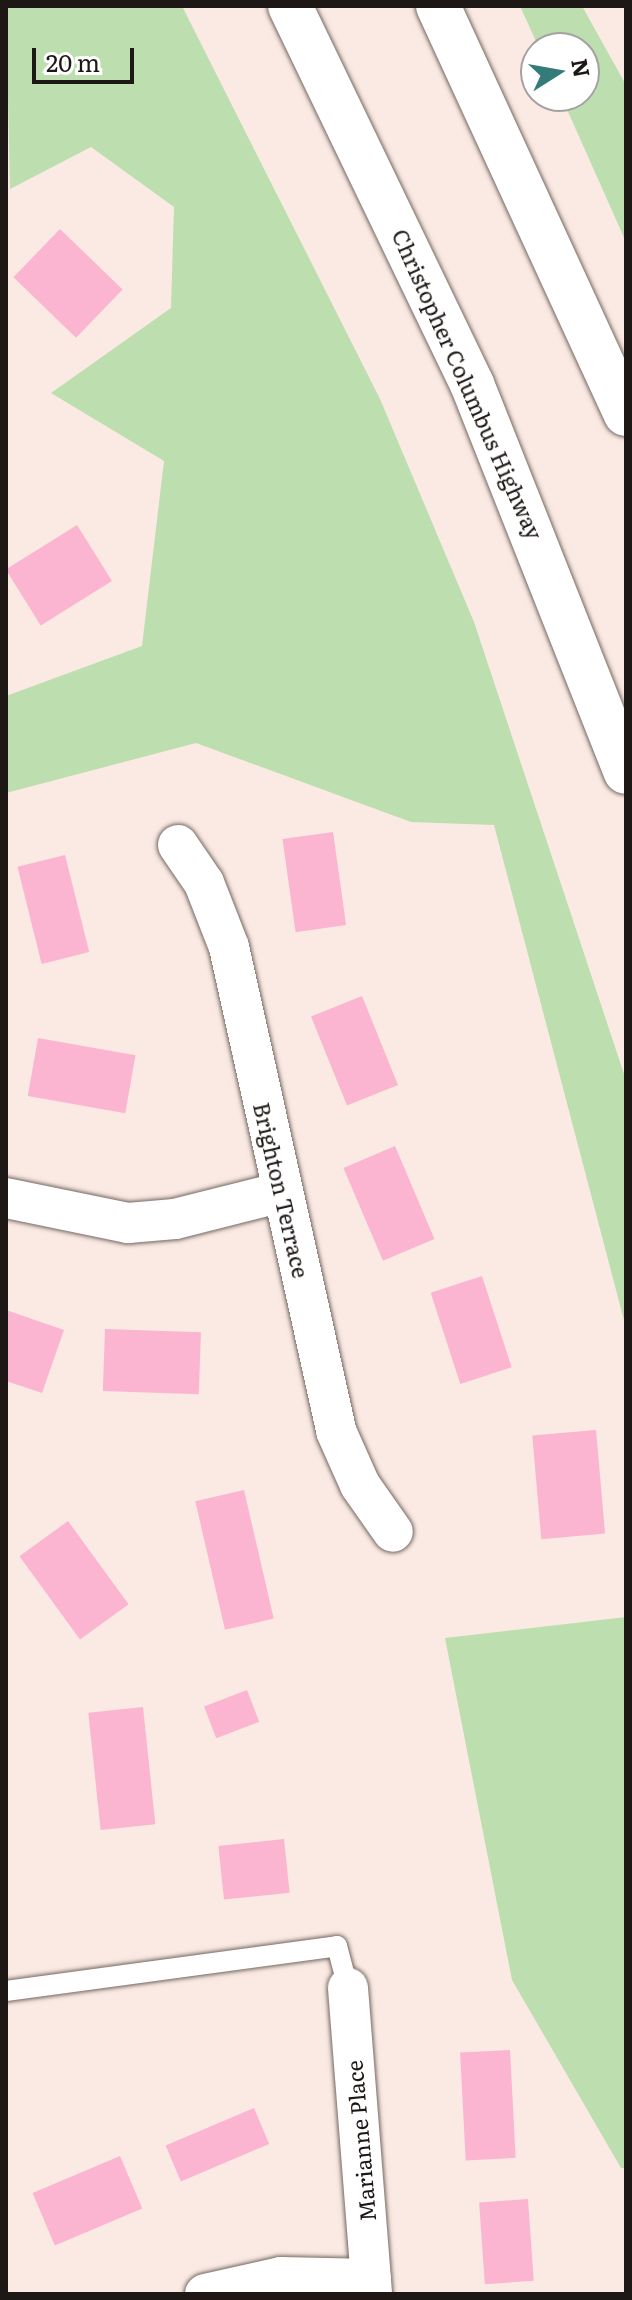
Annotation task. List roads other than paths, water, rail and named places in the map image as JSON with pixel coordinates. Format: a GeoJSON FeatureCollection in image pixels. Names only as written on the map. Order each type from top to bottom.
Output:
{"type":"FeatureCollection","features":[{"type":"Feature","properties":{"kind":"highway","name":"Christopher Columbus Highway"},"geometry":{"type":"LineString","coordinates":[[290,6],[472,384],[626,772]]}},
{"type":"Feature","properties":{"kind":"highway"},"geometry":{"type":"LineString","coordinates":[[438,6],[626,414]]}},
{"type":"Feature","properties":{"kind":"street","name":"Brighton Terrace"},"geometry":{"type":"LineString","coordinates":[[178,845],[204,883],[229,947],[336,1431],[360,1485],[393,1532]]}},
{"type":"Feature","properties":{"kind":"street"},"geometry":{"type":"LineString","coordinates":[[6,1198],[128,1223],[175,1219],[282,1192]]}},
{"type":"Feature","properties":{"kind":"street","name":"Marianne Place"},"geometry":{"type":"LineString","coordinates":[[348,1988],[372,2286]]}},
{"type":"Feature","properties":{"kind":"street"},"geometry":{"type":"LineString","coordinates":[[205,2294],[281,2277],[372,2286]]}},
{"type":"Feature","properties":{"kind":"lane"},"geometry":{"type":"LineString","coordinates":[[6,1991],[337,1946],[348,1988]]}}]}
